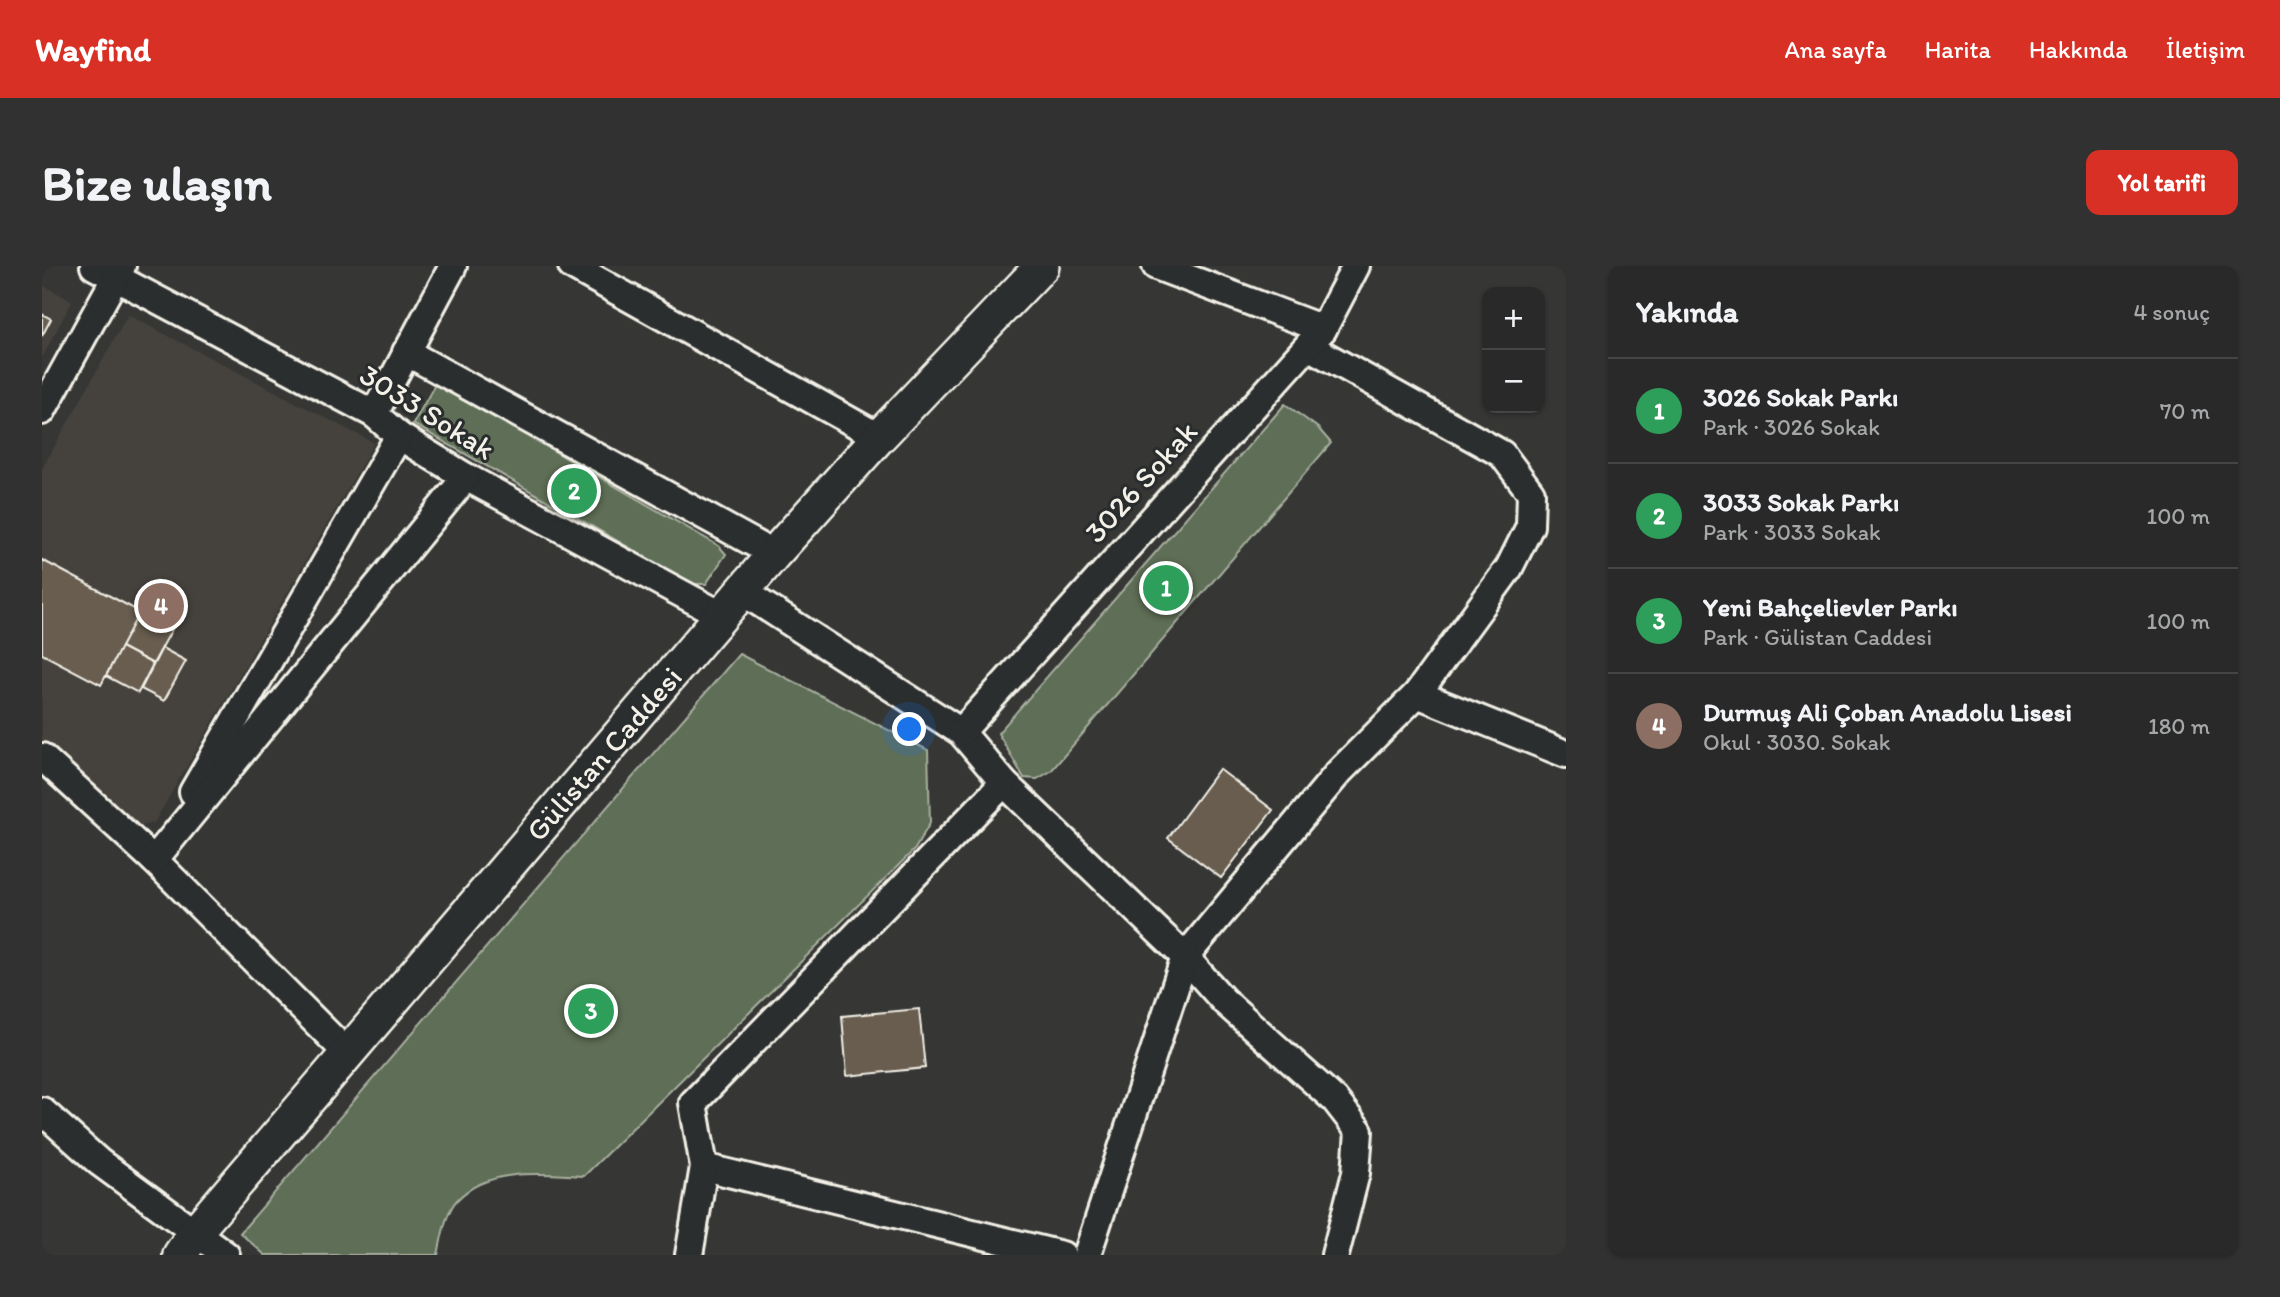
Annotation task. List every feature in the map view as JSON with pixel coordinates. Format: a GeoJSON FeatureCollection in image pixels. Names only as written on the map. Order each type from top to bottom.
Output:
{"type":"FeatureCollection","features":[{"type":"Feature","properties":{"kind":"street"},"geometry":{"type":"LineString","coordinates":[[374,414],[453,266]]}},
{"type":"Feature","properties":{"kind":"street"},"geometry":{"type":"LineString","coordinates":[[572,266],[879,437]]}},
{"type":"Feature","properties":{"kind":"street","name":"Gülistan Caddesi"},"geometry":{"type":"LineString","coordinates":[[188,1243],[774,554],[879,437],[1042,266]]}},
{"type":"Feature","properties":{"kind":"street"},"geometry":{"type":"LineString","coordinates":[[1087,1255],[1185,957],[1339,772],[1417,694],[1509,568],[1530,526],[1531,493],[1502,454],[1315,338],[1156,266]]}},
{"type":"Feature","properties":{"kind":"street","name":"3026 Sokak"},"geometry":{"type":"LineString","coordinates":[[961,732],[1315,338],[1356,266]]}},
{"type":"Feature","properties":{"kind":"street"},"geometry":{"type":"LineString","coordinates":[[42,411],[111,270]]}},
{"type":"Feature","properties":{"kind":"street","name":"3033 Sokak"},"geometry":{"type":"LineString","coordinates":[[111,270],[374,414],[399,436],[466,477],[733,604],[961,732],[1004,783],[1185,957],[1224,1001],[1335,1100],[1359,1131],[1356,1173],[1335,1255]]}},
{"type":"Feature","properties":{"kind":"street","name":"3033 Sokak"},"geometry":{"type":"LineString","coordinates":[[406,352],[774,554]]}},
{"type":"Feature","properties":{"kind":"street"},"geometry":{"type":"LineString","coordinates":[[154,860],[399,436]]}},
{"type":"Feature","properties":{"kind":"street"},"geometry":{"type":"LineString","coordinates":[[154,860],[466,477]]}},
{"type":"Feature","properties":{"kind":"street"},"geometry":{"type":"LineString","coordinates":[[1417,694],[1566,754]]}},
{"type":"Feature","properties":{"kind":"street"},"geometry":{"type":"LineString","coordinates":[[42,757],[154,860],[347,1053]]}},
{"type":"Feature","properties":{"kind":"street"},"geometry":{"type":"LineString","coordinates":[[689,1255],[704,1167],[693,1102],[1004,783]]}},
{"type":"Feature","properties":{"kind":"street"},"geometry":{"type":"LineString","coordinates":[[42,1111],[188,1243],[226,1255]]}},
{"type":"Feature","properties":{"kind":"street"},"geometry":{"type":"LineString","coordinates":[[704,1167],[1062,1255]]}},
{"type":"Feature","properties":{"kind":"shaded area"},"geometry":{"type":"Polygon","coordinates":[[[42,285],[72,301],[42,358],[42,285]]]}},
{"type":"Feature","properties":{"kind":"shaded area"},"geometry":{"type":"Polygon","coordinates":[[[128,315],[374,443],[154,823],[132,828],[42,743],[42,469],[128,315]]]}},
{"type":"Feature","properties":{"kind":"green space"},"geometry":{"type":"Polygon","coordinates":[[[434,386],[441,386],[719,546],[726,554],[706,584],[693,584],[413,424],[434,386]]]}},
{"type":"Feature","properties":{"kind":"green space"},"geometry":{"type":"Polygon","coordinates":[[[1285,404],[1318,428],[1331,443],[1051,771],[1037,779],[1024,778],[998,733],[1285,404]]]}},
{"type":"Feature","properties":{"kind":"green space"},"geometry":{"type":"Polygon","coordinates":[[[739,654],[928,750],[930,823],[915,849],[584,1176],[518,1175],[501,1177],[471,1189],[458,1199],[450,1211],[438,1255],[265,1255],[240,1233],[739,654]]]}},
{"type":"Feature","properties":{"kind":"building"},"geometry":{"type":"Polygon","coordinates":[[[42,314],[51,319],[42,336],[42,314]]]}},
{"type":"Feature","properties":{"kind":"building"},"geometry":{"type":"Polygon","coordinates":[[[42,560],[140,612],[101,685],[42,654],[42,560]]]}},
{"type":"Feature","properties":{"kind":"building"},"geometry":{"type":"Polygon","coordinates":[[[156,581],[175,590],[163,612],[177,620],[153,664],[121,647],[156,581]]]}},
{"type":"Feature","properties":{"kind":"building"},"geometry":{"type":"Polygon","coordinates":[[[121,647],[153,664],[138,693],[106,676],[121,647]]]}},
{"type":"Feature","properties":{"kind":"building"},"geometry":{"type":"Polygon","coordinates":[[[162,648],[186,661],[164,701],[141,689],[162,648]]]}},
{"type":"Feature","properties":{"kind":"building"},"geometry":{"type":"Polygon","coordinates":[[[1219,769],[1273,810],[1221,878],[1168,838],[1219,769]]]}},
{"type":"Feature","properties":{"kind":"building"},"geometry":{"type":"Polygon","coordinates":[[[919,1009],[925,1068],[847,1076],[842,1016],[919,1009]]]}},
{"type":"Feature","properties":{"kind":"place","name":"3033 Sokak Parkı"},"geometry":{"type":"Point","coordinates":[574,491]}},
{"type":"Feature","properties":{"kind":"place","name":"3026 Sokak Parkı"},"geometry":{"type":"Point","coordinates":[1166,588]}},
{"type":"Feature","properties":{"kind":"place","name":"Durmuş Ali Çoban Anadolu Lisesi"},"geometry":{"type":"Point","coordinates":[161,606]}},
{"type":"Feature","properties":{"kind":"place","name":"Yeni Bahçelievler Parkı"},"geometry":{"type":"Point","coordinates":[591,1011]}}]}
